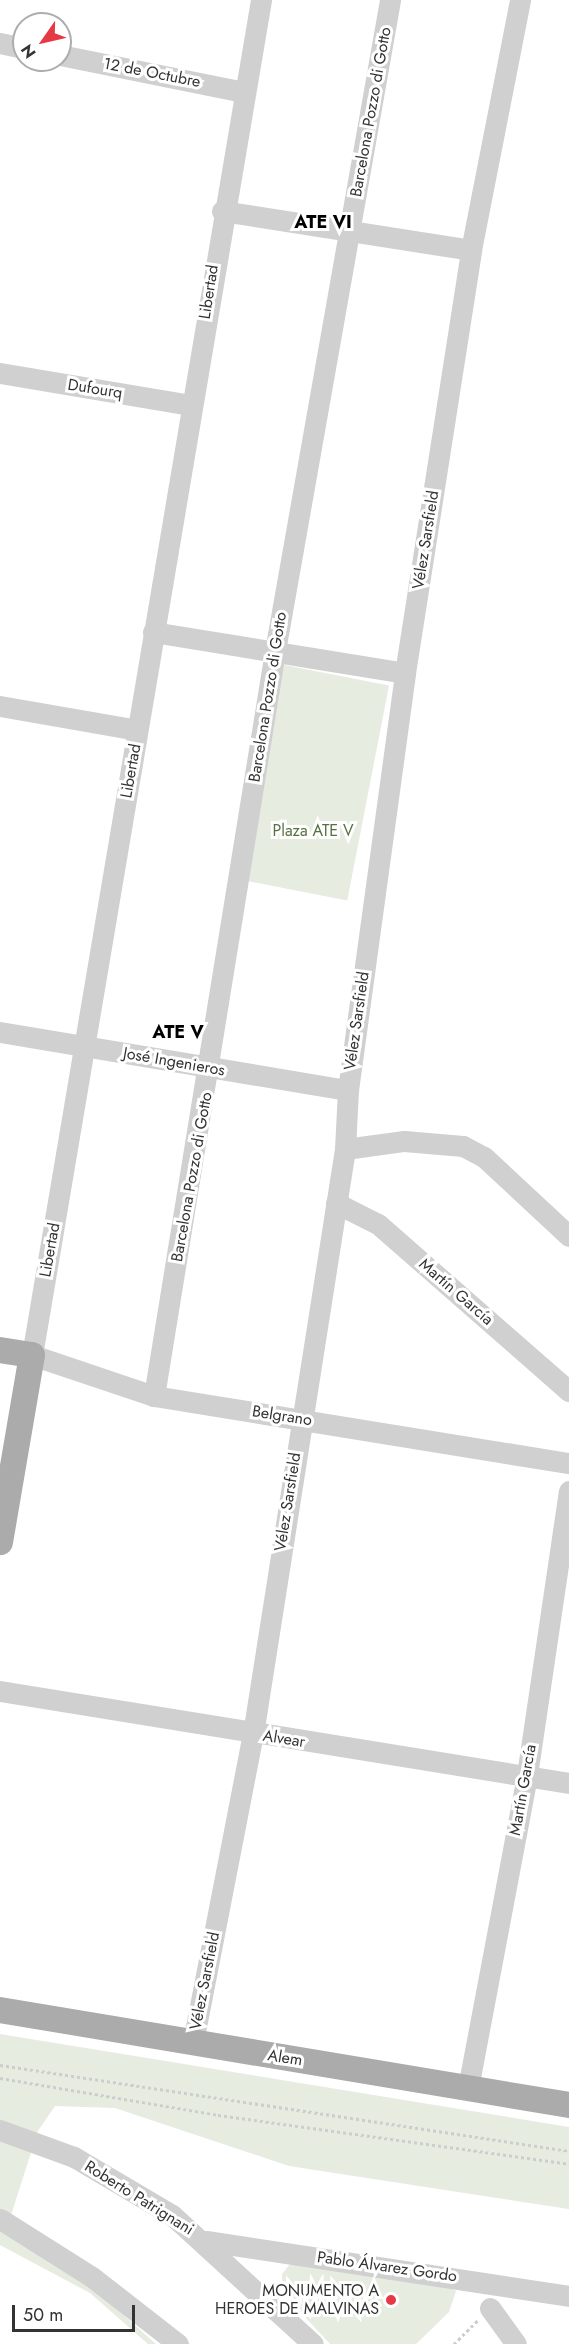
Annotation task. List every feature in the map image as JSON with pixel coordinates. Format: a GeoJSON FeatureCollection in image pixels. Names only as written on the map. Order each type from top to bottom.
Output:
{"type":"FeatureCollection","features":[{"type":"Feature","properties":{"kind":"main road","name":"Belgrano"},"geometry":{"type":"LineString","coordinates":[[0,1350],[32,1355]]}},
{"type":"Feature","properties":{"kind":"main road","name":"Libertad"},"geometry":{"type":"LineString","coordinates":[[0,1542],[32,1355]]}},
{"type":"Feature","properties":{"kind":"main road","name":"Alem"},"geometry":{"type":"LineString","coordinates":[[0,2010],[569,2105]]}},
{"type":"Feature","properties":{"kind":"street","name":"Libertad"},"geometry":{"type":"LineString","coordinates":[[32,1355],[222,211],[261,0]]}},
{"type":"Feature","properties":{"kind":"street","name":"Barcelona Pozzo di Gotto"},"geometry":{"type":"LineString","coordinates":[[154,1396],[211,1069],[275,651],[390,0]]}},
{"type":"Feature","properties":{"kind":"street","name":"Vélez Sarsfield"},"geometry":{"type":"LineString","coordinates":[[193,2042],[253,1734],[345,1149],[348,1090],[405,673],[471,250],[520,0]]}},
{"type":"Feature","properties":{"kind":"street","name":"12 de Octubre"},"geometry":{"type":"LineString","coordinates":[[72,57],[244,92]]}},
{"type":"Feature","properties":{"kind":"street"},"geometry":{"type":"LineString","coordinates":[[222,211],[350,229],[471,250]]}},
{"type":"Feature","properties":{"kind":"street","name":"Dufourq"},"geometry":{"type":"LineString","coordinates":[[0,373],[190,405]]}},
{"type":"Feature","properties":{"kind":"street"},"geometry":{"type":"LineString","coordinates":[[153,632],[405,673]]}},
{"type":"Feature","properties":{"kind":"street"},"geometry":{"type":"LineString","coordinates":[[0,706],[137,730]]}},
{"type":"Feature","properties":{"kind":"street","name":"José Ingenieros"},"geometry":{"type":"LineString","coordinates":[[0,1032],[211,1069],[348,1090]]}},
{"type":"Feature","properties":{"kind":"street"},"geometry":{"type":"LineString","coordinates":[[345,1149],[404,1141],[463,1146],[484,1157],[569,1236]]}},
{"type":"Feature","properties":{"kind":"street","name":"Martín García"},"geometry":{"type":"LineString","coordinates":[[336,1203],[378,1224],[569,1391]]}},
{"type":"Feature","properties":{"kind":"street","name":"Belgrano"},"geometry":{"type":"LineString","coordinates":[[32,1355],[154,1396],[569,1462]]}},
{"type":"Feature","properties":{"kind":"street","name":"Martín García"},"geometry":{"type":"LineString","coordinates":[[468,2088],[527,1775],[569,1491]]}},
{"type":"Feature","properties":{"kind":"street","name":"Alvear"},"geometry":{"type":"LineString","coordinates":[[0,1691],[253,1734],[569,1783]]}},
{"type":"Feature","properties":{"kind":"street","name":"Roberto Patrignani"},"geometry":{"type":"LineString","coordinates":[[0,2130],[74,2157],[206,2241],[313,2344]]}},
{"type":"Feature","properties":{"kind":"street"},"geometry":{"type":"LineString","coordinates":[[0,2219],[92,2277],[178,2344]]}},
{"type":"Feature","properties":{"kind":"street","name":"Pablo Álvarez Gordo"},"geometry":{"type":"LineString","coordinates":[[206,2241],[569,2296]]}},
{"type":"Feature","properties":{"kind":"street"},"geometry":{"type":"LineString","coordinates":[[490,2308],[516,2344]]}},
{"type":"Feature","properties":{"kind":"path"},"geometry":{"type":"LineString","coordinates":[[0,2065],[569,2151]]}},
{"type":"Feature","properties":{"kind":"path"},"geometry":{"type":"LineString","coordinates":[[0,2078],[230,2117],[569,2164]]}},
{"type":"Feature","properties":{"kind":"green space","name":"Plaza ATE V"},"geometry":{"type":"Polygon","coordinates":[[[284,665],[389,685],[347,900],[242,880],[284,665]]]}},
{"type":"Feature","properties":{"kind":"green space"},"geometry":{"type":"Polygon","coordinates":[[[0,2034],[569,2127],[569,2209],[289,2166],[115,2108],[55,2106],[38,2131],[11,2215],[156,2344],[148,2344],[90,2293],[0,2245],[0,2034]]]}},
{"type":"Feature","properties":{"kind":"green space"},"geometry":{"type":"Polygon","coordinates":[[[290,2264],[441,2283],[456,2291],[449,2312],[416,2344],[330,2344],[283,2293],[282,2274],[290,2264]]]}},
{"type":"Feature","properties":{"kind":"place","name":"MONUMENTO A HEROES DE MALVINAS"},"geometry":{"type":"Point","coordinates":[391,2300]}},
{"type":"Feature","properties":{"kind":"district","name":"ATE VI"},"geometry":{"type":"Point","coordinates":[323,222]}},
{"type":"Feature","properties":{"kind":"district","name":"ATE V"},"geometry":{"type":"Point","coordinates":[178,1032]}}]}
